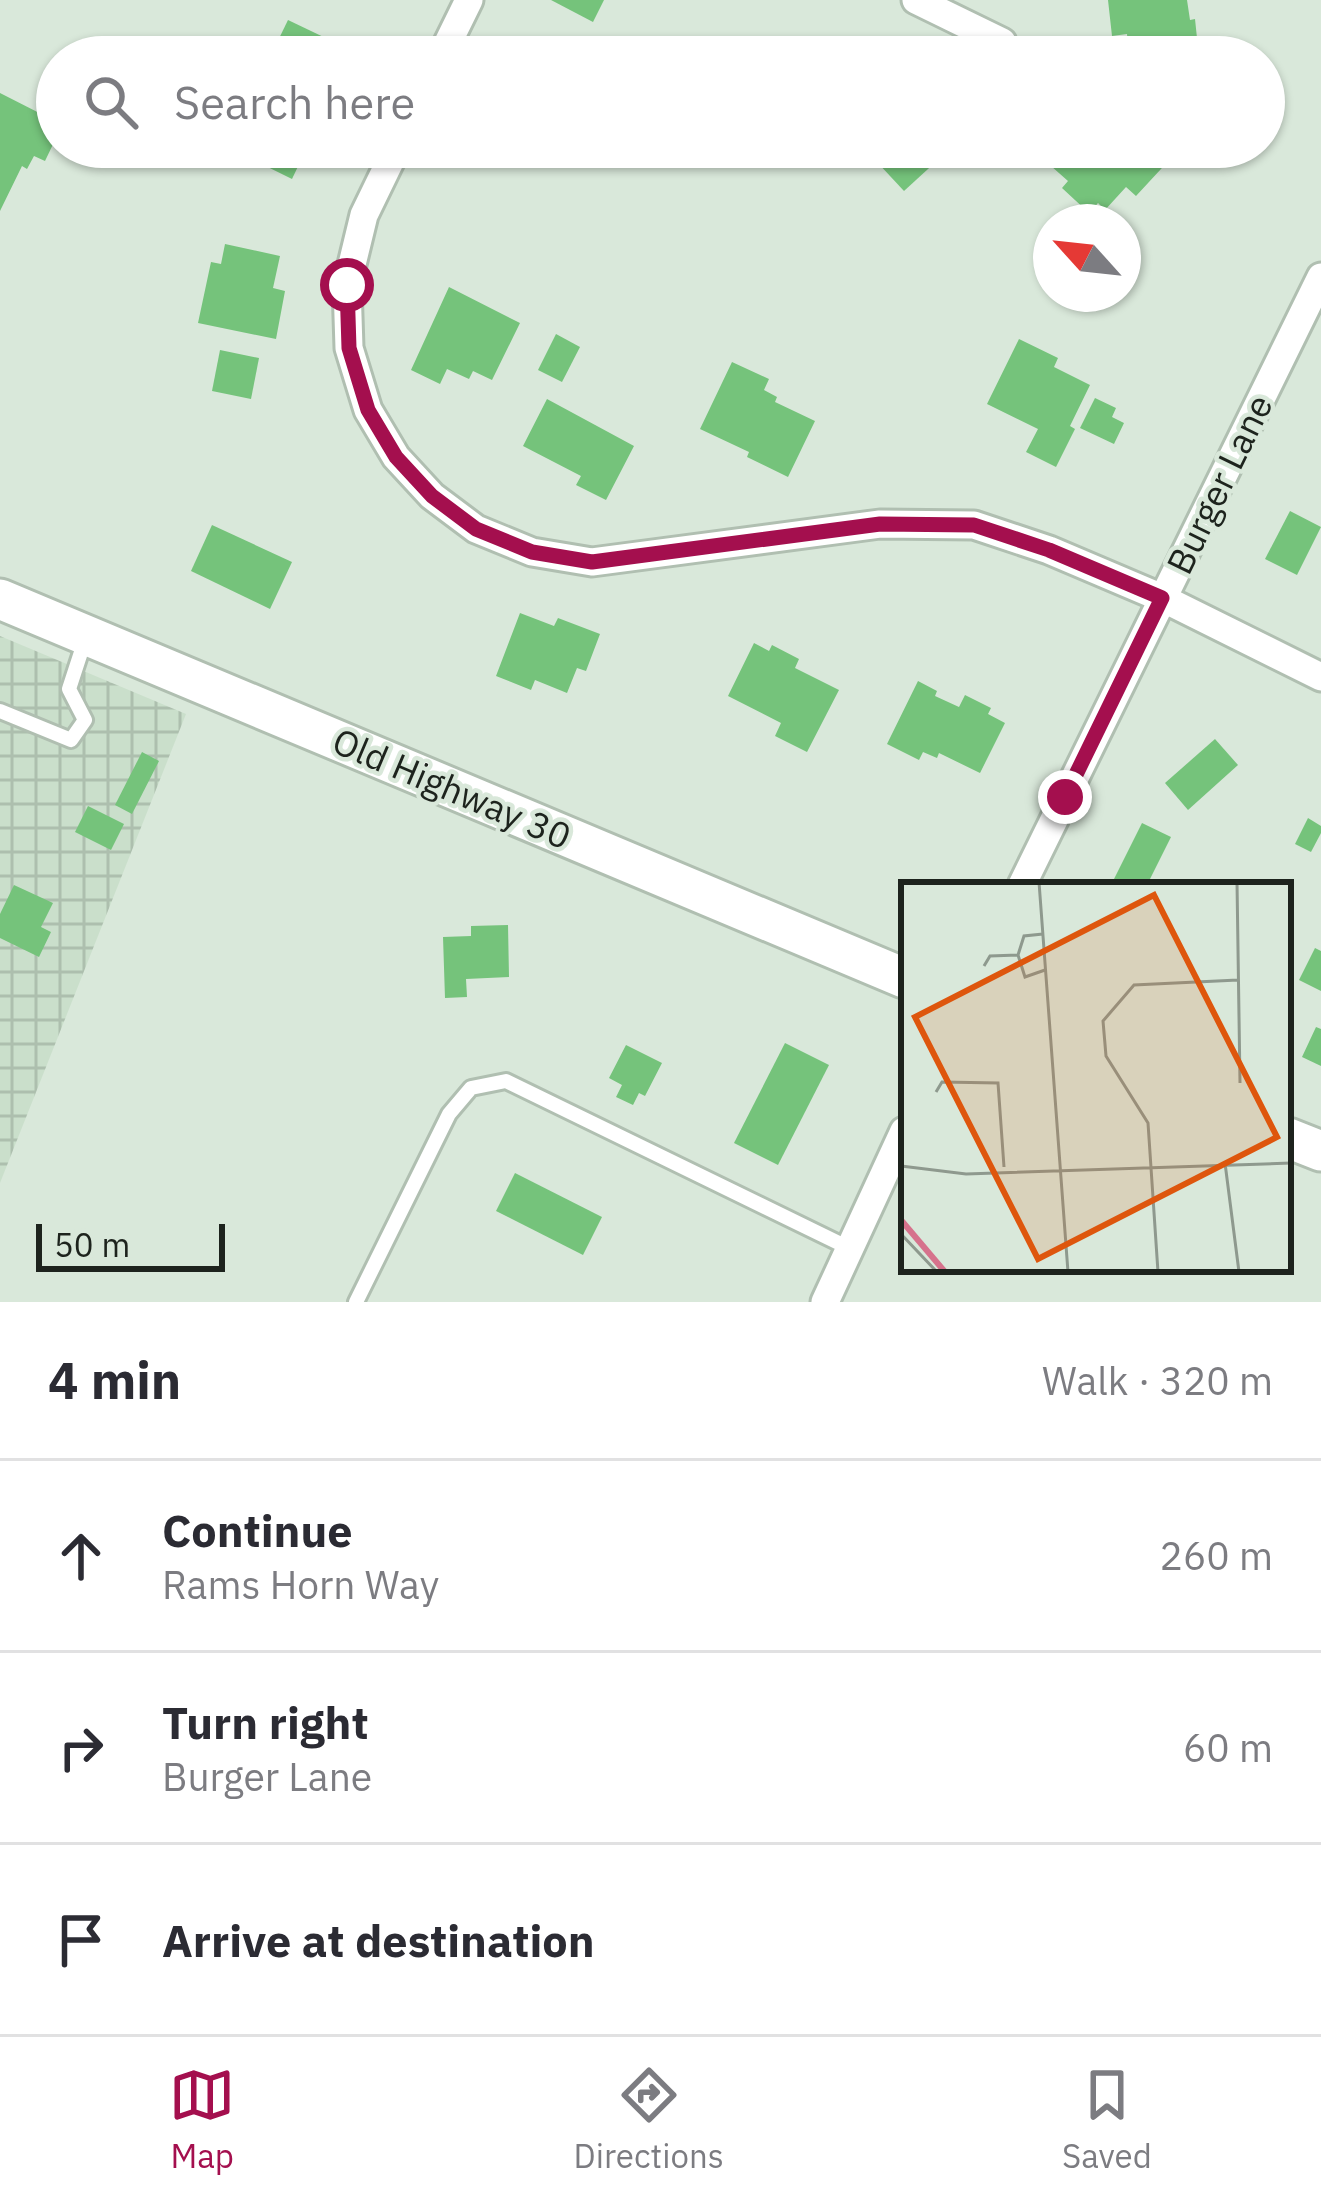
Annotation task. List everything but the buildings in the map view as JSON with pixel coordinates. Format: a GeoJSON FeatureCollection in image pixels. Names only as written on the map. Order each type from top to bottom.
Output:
{"type":"FeatureCollection","features":[{"type":"Feature","properties":{"kind":"street"},"geometry":{"type":"LineString","coordinates":[[451,36],[469,0]]}},
{"type":"Feature","properties":{"kind":"street"},"geometry":{"type":"LineString","coordinates":[[916,0],[990,36]]}},
{"type":"Feature","properties":{"kind":"street"},"geometry":{"type":"LineString","coordinates":[[387,168],[364,215],[347,285],[349,348],[368,410],[396,457],[432,496],[476,529],[532,552],[592,562],[880,524],[974,525],[1049,550],[1162,598],[1321,677]]}},
{"type":"Feature","properties":{"kind":"street","name":"Burger Lane"},"geometry":{"type":"LineString","coordinates":[[1023,882],[1320,281]]}},
{"type":"Feature","properties":{"kind":"street","name":"Old Highway 30"},"geometry":{"type":"LineString","coordinates":[[0,598],[901,977]]}},
{"type":"Feature","properties":{"kind":"street"},"geometry":{"type":"LineString","coordinates":[[825,1302],[901,1137]]}},
{"type":"Feature","properties":{"kind":"street"},"geometry":{"type":"LineString","coordinates":[[1291,1139],[1321,1151]]}},
{"type":"Feature","properties":{"kind":"lane"},"geometry":{"type":"LineString","coordinates":[[0,711],[71,740],[85,720],[69,688],[87,635]]}},
{"type":"Feature","properties":{"kind":"lane"},"geometry":{"type":"LineString","coordinates":[[356,1302],[449,1114],[471,1088],[506,1081],[849,1248]]}},
{"type":"Feature","properties":{"kind":"shaded area"},"geometry":{"type":"Polygon","coordinates":[[[0,636],[186,714],[0,1183],[0,636]]]}},
{"type":"Feature","properties":{"kind":"route"},"geometry":{"type":"LineString","coordinates":[[347,285],[349,348],[368,410],[396,457],[432,496],[476,529],[532,552],[592,562],[880,524],[974,525],[1049,550],[1162,598],[1065,797]]}}]}
